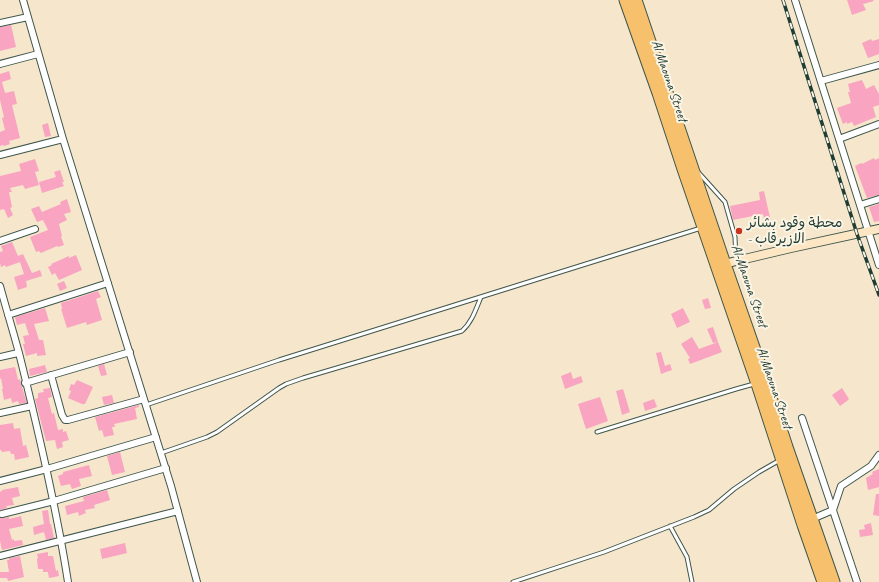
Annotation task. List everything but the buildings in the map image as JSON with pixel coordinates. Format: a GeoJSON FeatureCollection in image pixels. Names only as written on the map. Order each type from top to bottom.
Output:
{"type":"FeatureCollection","features":[{"type":"Feature","properties":{"kind":"highway","name":"Al Maouna Street"},"geometry":{"type":"LineString","coordinates":[[625,0],[703,227],[725,264],[757,384],[823,582]]}},
{"type":"Feature","properties":{"kind":"highway","name":"Al-Maouna Street"},"geometry":{"type":"LineString","coordinates":[[636,0],[834,582]]}},
{"type":"Feature","properties":{"kind":"street"},"geometry":{"type":"LineString","coordinates":[[23,0],[63,139],[166,468],[197,582]]}},
{"type":"Feature","properties":{"kind":"street"},"geometry":{"type":"LineString","coordinates":[[796,0],[879,264]]}},
{"type":"Feature","properties":{"kind":"street"},"geometry":{"type":"LineString","coordinates":[[0,23],[28,17]]}},
{"type":"Feature","properties":{"kind":"street"},"geometry":{"type":"LineString","coordinates":[[0,64],[38,54]]}},
{"type":"Feature","properties":{"kind":"street"},"geometry":{"type":"LineString","coordinates":[[821,81],[879,65]]}},
{"type":"Feature","properties":{"kind":"street"},"geometry":{"type":"LineString","coordinates":[[839,139],[879,124]]}},
{"type":"Feature","properties":{"kind":"street"},"geometry":{"type":"LineString","coordinates":[[0,155],[63,139]]}},
{"type":"Feature","properties":{"kind":"street"},"geometry":{"type":"LineString","coordinates":[[860,205],[879,199]]}},
{"type":"Feature","properties":{"kind":"street"},"geometry":{"type":"LineString","coordinates":[[0,241],[35,229]]}},
{"type":"Feature","properties":{"kind":"street"},"geometry":{"type":"LineString","coordinates":[[725,264],[879,229]]}},
{"type":"Feature","properties":{"kind":"street"},"geometry":{"type":"LineString","coordinates":[[8,315],[108,283]]}},
{"type":"Feature","properties":{"kind":"street"},"geometry":{"type":"LineString","coordinates":[[0,286],[2,299],[8,315],[47,469],[62,540],[68,582]]}},
{"type":"Feature","properties":{"kind":"street"},"geometry":{"type":"LineString","coordinates":[[26,383],[130,352]]}},
{"type":"Feature","properties":{"kind":"street"},"geometry":{"type":"LineString","coordinates":[[0,357],[18,353]]}},
{"type":"Feature","properties":{"kind":"street"},"geometry":{"type":"LineString","coordinates":[[51,375],[62,415],[65,420],[145,402]]}},
{"type":"Feature","properties":{"kind":"street"},"geometry":{"type":"LineString","coordinates":[[0,413],[32,406]]}},
{"type":"Feature","properties":{"kind":"street"},"geometry":{"type":"LineString","coordinates":[[802,418],[857,582]]}},
{"type":"Feature","properties":{"kind":"street"},"geometry":{"type":"LineString","coordinates":[[0,481],[47,469],[156,437]]}},
{"type":"Feature","properties":{"kind":"street"},"geometry":{"type":"LineString","coordinates":[[812,519],[833,510],[841,486],[871,466],[879,455]]}},
{"type":"Feature","properties":{"kind":"street"},"geometry":{"type":"LineString","coordinates":[[2,514],[54,501],[166,468]]}},
{"type":"Feature","properties":{"kind":"street"},"geometry":{"type":"LineString","coordinates":[[0,556],[178,511]]}},
{"type":"Feature","properties":{"kind":"lane"},"geometry":{"type":"LineString","coordinates":[[692,165],[725,202],[735,237],[725,264]]}},
{"type":"Feature","properties":{"kind":"lane"},"geometry":{"type":"LineString","coordinates":[[145,402],[703,227]]}},
{"type":"Feature","properties":{"kind":"lane"},"geometry":{"type":"LineString","coordinates":[[161,453],[217,432],[286,384],[462,331],[468,326],[481,297]]}},
{"type":"Feature","properties":{"kind":"lane"},"geometry":{"type":"LineString","coordinates":[[597,432],[736,389],[757,384]]}},
{"type":"Feature","properties":{"kind":"lane"},"geometry":{"type":"LineString","coordinates":[[513,582],[597,554],[709,510],[734,488],[782,459]]}},
{"type":"Feature","properties":{"kind":"lane"},"geometry":{"type":"LineString","coordinates":[[670,526],[687,557],[692,582]]}},
{"type":"Feature","properties":{"kind":"railway"},"geometry":{"type":"LineString","coordinates":[[783,0],[857,234],[879,295]]}},
{"type":"Feature","properties":{"kind":"place","name":"محطة وقود بشائر - الازيرقاب"},"geometry":{"type":"Point","coordinates":[739,231]}}]}
